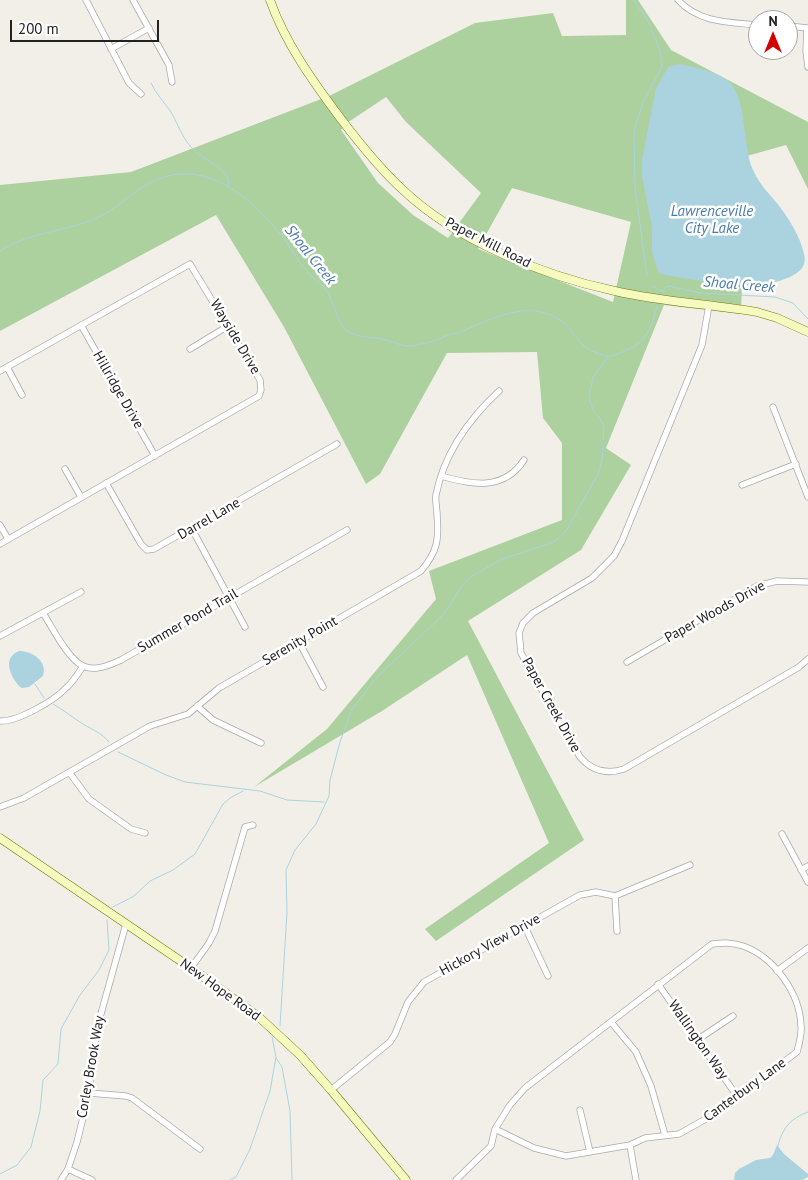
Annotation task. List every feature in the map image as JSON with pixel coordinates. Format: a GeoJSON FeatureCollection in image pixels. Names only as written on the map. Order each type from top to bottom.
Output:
{"type":"FeatureCollection","features":[{"type":"Feature","properties":{"kind":"street"},"geometry":{"type":"LineString","coordinates":[[133,0],[170,65],[172,82]]}},
{"type":"Feature","properties":{"kind":"street","name":"Paper Mill Road"},"geometry":{"type":"LineString","coordinates":[[270,0],[277,21],[319,89],[365,151],[403,191],[435,216],[468,236],[516,259],[561,277],[616,292],[757,312],[777,318],[808,332]]}},
{"type":"Feature","properties":{"kind":"street"},"geometry":{"type":"LineString","coordinates":[[678,0],[694,14],[709,19],[748,24]]}},
{"type":"Feature","properties":{"kind":"street"},"geometry":{"type":"LineString","coordinates":[[88,1],[129,83],[141,94]]}},
{"type":"Feature","properties":{"kind":"street"},"geometry":{"type":"LineString","coordinates":[[111,48],[149,28]]}},
{"type":"Feature","properties":{"kind":"street"},"geometry":{"type":"LineString","coordinates":[[808,28],[806,51],[808,67]]}},
{"type":"Feature","properties":{"kind":"street","name":"Wayside Drive"},"geometry":{"type":"LineString","coordinates":[[0,371],[190,264],[260,380],[262,390],[259,396],[0,544]]}},
{"type":"Feature","properties":{"kind":"street","name":"Paper Creek Drive"},"geometry":{"type":"LineString","coordinates":[[709,305],[702,345],[622,541],[614,556],[592,578],[533,613],[523,623],[519,633],[521,653],[580,757],[594,769],[604,772],[615,772],[624,769],[799,667],[808,659]]}},
{"type":"Feature","properties":{"kind":"street","name":"Hillridge Drive"},"geometry":{"type":"LineString","coordinates":[[81,325],[155,456]]}},
{"type":"Feature","properties":{"kind":"street"},"geometry":{"type":"LineString","coordinates":[[190,349],[228,326]]}},
{"type":"Feature","properties":{"kind":"street"},"geometry":{"type":"LineString","coordinates":[[7,367],[22,395]]}},
{"type":"Feature","properties":{"kind":"street","name":"Serenity Point"},"geometry":{"type":"LineString","coordinates":[[0,807],[24,798],[150,726],[188,714],[219,688],[421,571],[432,559],[437,542],[436,497],[444,465],[463,430],[481,408],[499,391]]}},
{"type":"Feature","properties":{"kind":"street"},"geometry":{"type":"LineString","coordinates":[[773,407],[808,497]]}},
{"type":"Feature","properties":{"kind":"street","name":"Darrel Lane"},"geometry":{"type":"LineString","coordinates":[[106,483],[141,544],[147,550],[154,549],[192,529],[337,444]]}},
{"type":"Feature","properties":{"kind":"street"},"geometry":{"type":"LineString","coordinates":[[441,476],[465,483],[480,484],[494,482],[516,472],[524,460]]}},
{"type":"Feature","properties":{"kind":"street"},"geometry":{"type":"LineString","coordinates":[[742,485],[796,464]]}},
{"type":"Feature","properties":{"kind":"street"},"geometry":{"type":"LineString","coordinates":[[66,469],[81,497]]}},
{"type":"Feature","properties":{"kind":"street"},"geometry":{"type":"LineString","coordinates":[[0,525],[8,539]]}},
{"type":"Feature","properties":{"kind":"street"},"geometry":{"type":"LineString","coordinates":[[192,529],[244,628]]}},
{"type":"Feature","properties":{"kind":"street","name":"Summer Pond Trail"},"geometry":{"type":"LineString","coordinates":[[83,666],[103,667],[113,664],[347,530]]}},
{"type":"Feature","properties":{"kind":"street","name":"Paper Woods Drive"},"geometry":{"type":"LineString","coordinates":[[627,662],[757,586],[777,581],[808,582]]}},
{"type":"Feature","properties":{"kind":"street"},"geometry":{"type":"LineString","coordinates":[[0,636],[81,592]]}},
{"type":"Feature","properties":{"kind":"street"},"geometry":{"type":"LineString","coordinates":[[0,721],[8,722],[19,718],[61,694],[83,666],[73,657],[43,613]]}},
{"type":"Feature","properties":{"kind":"street"},"geometry":{"type":"LineString","coordinates":[[299,642],[323,687]]}},
{"type":"Feature","properties":{"kind":"street"},"geometry":{"type":"LineString","coordinates":[[198,706],[212,720],[262,743]]}},
{"type":"Feature","properties":{"kind":"street"},"geometry":{"type":"LineString","coordinates":[[69,772],[88,799],[131,829],[146,833]]}},
{"type":"Feature","properties":{"kind":"street"},"geometry":{"type":"LineString","coordinates":[[191,968],[215,931],[245,827],[253,825]]}},
{"type":"Feature","properties":{"kind":"street"},"geometry":{"type":"LineString","coordinates":[[782,834],[808,882]]}},
{"type":"Feature","properties":{"kind":"street","name":"New Hope Road"},"geometry":{"type":"LineString","coordinates":[[0,838],[191,968],[267,1024],[300,1055],[332,1090],[406,1180]]}},
{"type":"Feature","properties":{"kind":"street"},"geometry":{"type":"LineString","coordinates":[[617,931],[615,896],[690,864]]}},
{"type":"Feature","properties":{"kind":"street"},"geometry":{"type":"LineString","coordinates":[[801,870],[808,866]]}},
{"type":"Feature","properties":{"kind":"street","name":"Hickory View Drive"},"geometry":{"type":"LineString","coordinates":[[332,1090],[390,1042],[408,1002],[424,982],[457,962],[525,927],[580,894],[596,892],[615,896]]}},
{"type":"Feature","properties":{"kind":"street","name":"Corley Brook Way"},"geometry":{"type":"LineString","coordinates":[[61,1180],[68,1169],[77,1142],[89,1093],[96,1028],[126,924]]}},
{"type":"Feature","properties":{"kind":"street"},"geometry":{"type":"LineString","coordinates":[[525,927],[548,976]]}},
{"type":"Feature","properties":{"kind":"street","name":"Canterbury Lane"},"geometry":{"type":"LineString","coordinates":[[456,1180],[491,1146],[495,1128],[510,1105],[525,1088],[712,944],[729,943],[743,946],[761,956],[788,984],[797,1003],[802,1026],[797,1052],[711,1116],[679,1134],[645,1138],[630,1145],[566,1156],[534,1148],[495,1128]]}},
{"type":"Feature","properties":{"kind":"street"},"geometry":{"type":"LineString","coordinates":[[777,971],[808,948]]}},
{"type":"Feature","properties":{"kind":"street","name":"Wallington Way"},"geometry":{"type":"LineString","coordinates":[[658,984],[737,1096]]}},
{"type":"Feature","properties":{"kind":"street"},"geometry":{"type":"LineString","coordinates":[[697,1040],[732,1016]]}},
{"type":"Feature","properties":{"kind":"street"},"geometry":{"type":"LineString","coordinates":[[611,1022],[636,1052],[651,1086],[665,1135]]}},
{"type":"Feature","properties":{"kind":"street"},"geometry":{"type":"LineString","coordinates":[[89,1093],[132,1098],[200,1149]]}},
{"type":"Feature","properties":{"kind":"street"},"geometry":{"type":"LineString","coordinates":[[580,1110],[590,1152]]}},
{"type":"Feature","properties":{"kind":"street"},"geometry":{"type":"LineString","coordinates":[[630,1145],[636,1180]]}},
{"type":"Feature","properties":{"kind":"street"},"geometry":{"type":"LineString","coordinates":[[68,1169],[92,1180]]}},
{"type":"Feature","properties":{"kind":"green space"},"geometry":{"type":"Polygon","coordinates":[[[626,0],[638,0],[671,50],[808,122],[808,189],[786,145],[697,170],[742,284],[741,314],[664,305],[606,448],[631,465],[581,550],[468,621],[584,840],[436,941],[425,929],[549,843],[467,655],[382,711],[254,787],[327,729],[436,599],[429,571],[562,520],[562,443],[543,418],[537,352],[447,353],[380,474],[366,484],[284,327],[216,215],[0,331],[0,185],[131,172],[329,96],[475,23],[553,13],[562,36],[626,35],[626,0]],[[386,97],[347,123],[341,130],[378,183],[413,215],[448,238],[481,193],[406,122],[386,97]],[[512,188],[478,249],[613,302],[631,222],[512,188]]]}},
{"type":"Feature","properties":{"kind":"water","name":"Lawrenceville City Lake"},"geometry":{"type":"Polygon","coordinates":[[[680,64],[708,71],[722,77],[732,85],[737,93],[747,149],[753,170],[787,218],[802,247],[805,258],[804,265],[800,271],[790,277],[765,284],[740,285],[702,281],[659,273],[652,253],[652,227],[642,177],[642,159],[656,88],[668,67],[680,64]]]}},
{"type":"Feature","properties":{"kind":"water"},"geometry":{"type":"Polygon","coordinates":[[[19,651],[34,655],[41,661],[43,666],[43,676],[29,687],[22,688],[19,686],[9,667],[11,658],[19,651]]]}},
{"type":"Feature","properties":{"kind":"water"},"geometry":{"type":"Polygon","coordinates":[[[777,1145],[784,1154],[808,1174],[808,1177],[802,1180],[734,1180],[735,1173],[739,1169],[756,1160],[770,1158],[777,1145]]]}},
{"type":"Feature","properties":{"kind":"waterway"},"geometry":{"type":"LineString","coordinates":[[634,0],[648,21],[660,50],[662,66],[643,102],[634,131],[635,187],[647,276]]}},
{"type":"Feature","properties":{"kind":"waterway"},"geometry":{"type":"LineString","coordinates":[[151,83],[171,112],[188,143],[201,156],[222,170],[226,175],[229,186]]}},
{"type":"Feature","properties":{"kind":"waterway","name":"Shoal Creek"},"geometry":{"type":"LineString","coordinates":[[0,251],[25,239],[74,226],[99,217],[157,179],[185,174],[202,176],[219,182],[249,201],[275,227],[302,266],[326,290],[343,326],[353,334],[412,346],[432,342],[509,313],[535,311],[548,314],[560,320],[587,348],[608,357],[628,349],[642,340],[651,326],[657,306]]}},
{"type":"Feature","properties":{"kind":"waterway","name":"Shoal Creek"},"geometry":{"type":"LineString","coordinates":[[652,286],[663,292],[669,286],[701,293],[775,297],[793,303],[808,319]]}},
{"type":"Feature","properties":{"kind":"waterway"},"geometry":{"type":"LineString","coordinates":[[280,1026],[287,912],[286,870],[295,850],[316,824],[329,796],[330,780],[340,742],[352,709],[377,677],[444,614],[469,578],[502,559],[555,541],[566,531],[598,474],[602,459],[604,427],[600,418],[594,412],[589,398],[593,377],[608,357]]}},
{"type":"Feature","properties":{"kind":"waterway"},"geometry":{"type":"LineString","coordinates":[[35,684],[44,698]]}},
{"type":"Feature","properties":{"kind":"waterway"},"geometry":{"type":"LineString","coordinates":[[53,704],[100,734],[109,742]]}},
{"type":"Feature","properties":{"kind":"waterway"},"geometry":{"type":"LineString","coordinates":[[118,752],[185,782],[260,791],[287,800],[324,802]]}},
{"type":"Feature","properties":{"kind":"waterway"},"geometry":{"type":"LineString","coordinates":[[113,907],[134,896],[150,881],[173,870],[195,854],[223,804],[243,791]]}},
{"type":"Feature","properties":{"kind":"waterway"},"geometry":{"type":"LineString","coordinates":[[0,1174],[17,1165],[31,1147],[40,1111],[43,1080],[58,1064],[61,1029],[80,995],[99,970],[109,950],[107,920]]}},
{"type":"Feature","properties":{"kind":"waterway"},"geometry":{"type":"LineString","coordinates":[[230,1180],[236,1177],[250,1149],[270,1091],[276,1057],[272,1037]]}},
{"type":"Feature","properties":{"kind":"waterway"},"geometry":{"type":"LineString","coordinates":[[276,1058],[282,1067],[290,1111],[292,1180]]}},
{"type":"Feature","properties":{"kind":"waterway"},"geometry":{"type":"LineString","coordinates":[[778,1146],[788,1124],[808,1112]]}}]}
